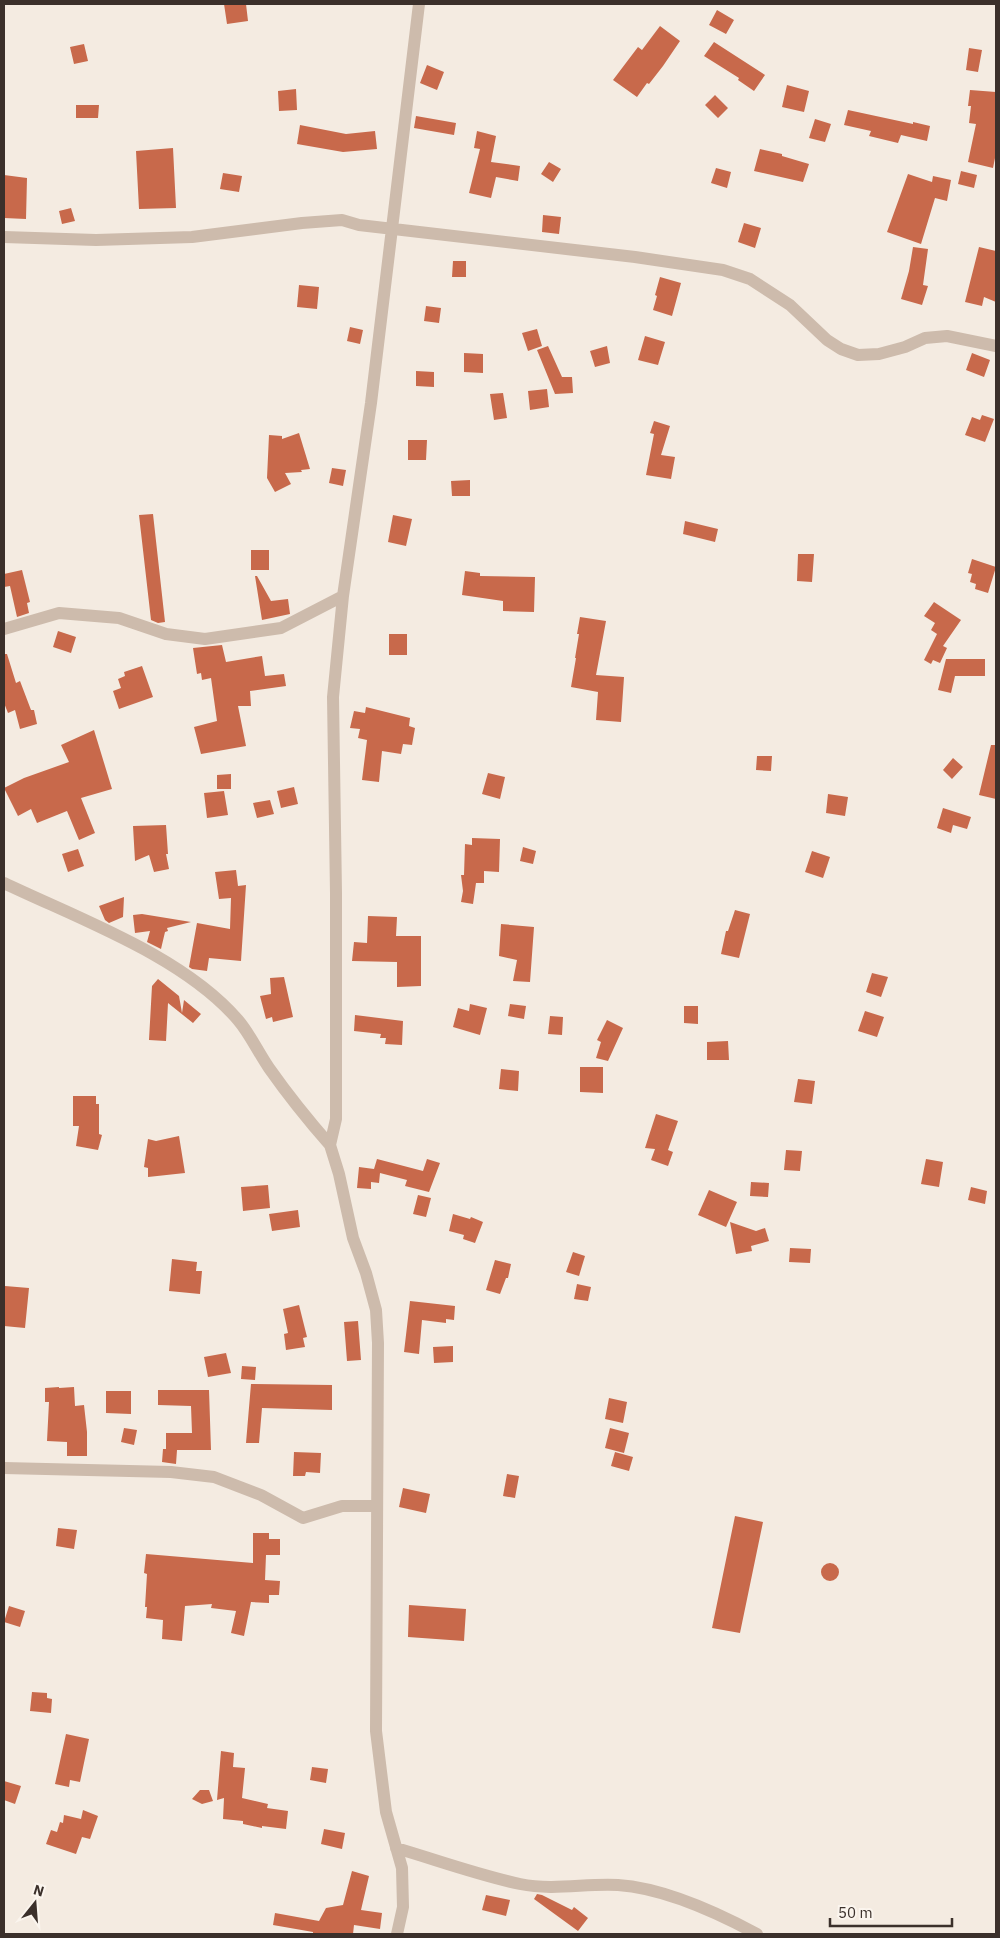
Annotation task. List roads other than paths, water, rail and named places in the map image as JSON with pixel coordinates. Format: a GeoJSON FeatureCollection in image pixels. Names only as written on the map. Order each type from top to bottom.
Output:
{"type":"FeatureCollection","features":[{"type":"Feature","properties":{"kind":"street"},"geometry":{"type":"LineString","coordinates":[[330,1145],[336,1119],[336,893],[333,697],[343,596],[372,403],[419,4]]}},
{"type":"Feature","properties":{"kind":"street"},"geometry":{"type":"LineString","coordinates":[[4,237],[96,240],[192,237],[302,223],[342,220],[359,225],[635,257],[723,270],[750,278],[790,305],[827,340],[841,349],[858,355],[880,354],[925,338],[947,336],[996,346]]}},
{"type":"Feature","properties":{"kind":"street"},"geometry":{"type":"LineString","coordinates":[[4,629],[59,612],[119,618],[166,634],[205,639],[282,628],[343,596]]}},
{"type":"Feature","properties":{"kind":"street"},"geometry":{"type":"LineString","coordinates":[[4,883],[116,935],[173,966],[206,989],[238,1021],[304,1116],[330,1145],[339,1174],[353,1238],[376,1310],[378,1343],[376,1731],[386,1812],[402,1868],[403,1907],[397,1934]]}},
{"type":"Feature","properties":{"kind":"street"},"geometry":{"type":"LineString","coordinates":[[4,1468],[171,1472],[214,1477],[261,1495],[303,1518],[342,1506],[377,1506]]}},
{"type":"Feature","properties":{"kind":"street"},"geometry":{"type":"LineString","coordinates":[[396,1848],[521,1884],[557,1888],[619,1885],[664,1894],[738,1924],[757,1934]]}}]}
